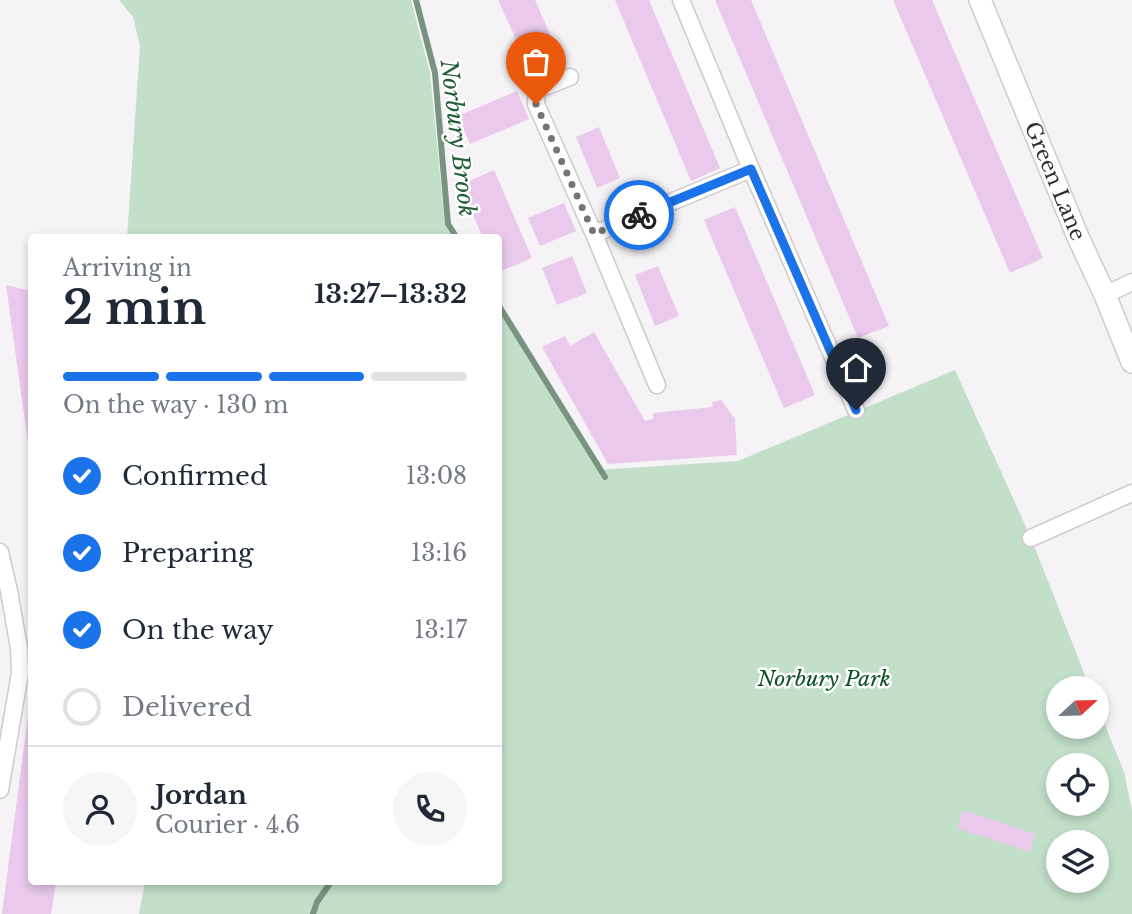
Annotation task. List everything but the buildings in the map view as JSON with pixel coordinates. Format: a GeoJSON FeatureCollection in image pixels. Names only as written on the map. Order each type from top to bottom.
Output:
{"type":"FeatureCollection","features":[{"type":"Feature","properties":{"kind":"main road","name":"Green Lane"},"geometry":{"type":"LineString","coordinates":[[980,0],[1132,362]]}},
{"type":"Feature","properties":{"kind":"street"},"geometry":{"type":"LineString","coordinates":[[681,0],[856,410]]}},
{"type":"Feature","properties":{"kind":"street"},"geometry":{"type":"LineString","coordinates":[[570,77],[537,90],[536,104],[657,385]]}},
{"type":"Feature","properties":{"kind":"street"},"geometry":{"type":"LineString","coordinates":[[594,234],[751,169]]}},
{"type":"Feature","properties":{"kind":"street"},"geometry":{"type":"LineString","coordinates":[[1105,295],[1132,282]]}},
{"type":"Feature","properties":{"kind":"street"},"geometry":{"type":"LineString","coordinates":[[1031,538],[1132,494]]}},
{"type":"Feature","properties":{"kind":"street"},"geometry":{"type":"LineString","coordinates":[[0,552],[19,648],[20,673],[0,790]]}},
{"type":"Feature","properties":{"kind":"green space"},"geometry":{"type":"Polygon","coordinates":[[[119,0],[411,0],[430,73],[445,225],[451,234],[127,234],[140,46],[133,17],[119,0]]]}},
{"type":"Feature","properties":{"kind":"green space","name":"Norbury Park"},"geometry":{"type":"Polygon","coordinates":[[[502,317],[597,470],[738,461],[955,370],[1031,538],[1085,676],[1046,676],[1046,739],[1110,737],[1124,772],[1132,811],[1132,914],[139,914],[144,885],[502,885],[502,317]]]}},
{"type":"Feature","properties":{"kind":"waterway","name":"Norbury Brook"},"geometry":{"type":"LineString","coordinates":[[416,0],[435,73],[448,224],[454,234]]}},
{"type":"Feature","properties":{"kind":"waterway","name":"Norbury Brook"},"geometry":{"type":"LineString","coordinates":[[502,311],[605,477]]}},
{"type":"Feature","properties":{"kind":"waterway","name":"Norbury Brook"},"geometry":{"type":"LineString","coordinates":[[313,914],[317,902],[329,885]]}},
{"type":"Feature","properties":{"kind":"way so far"},"geometry":{"type":"LineString","coordinates":[[536,104],[594,234],[639,215]]}},
{"type":"Feature","properties":{"kind":"route"},"geometry":{"type":"LineString","coordinates":[[639,215],[751,169],[856,410]]}}]}
